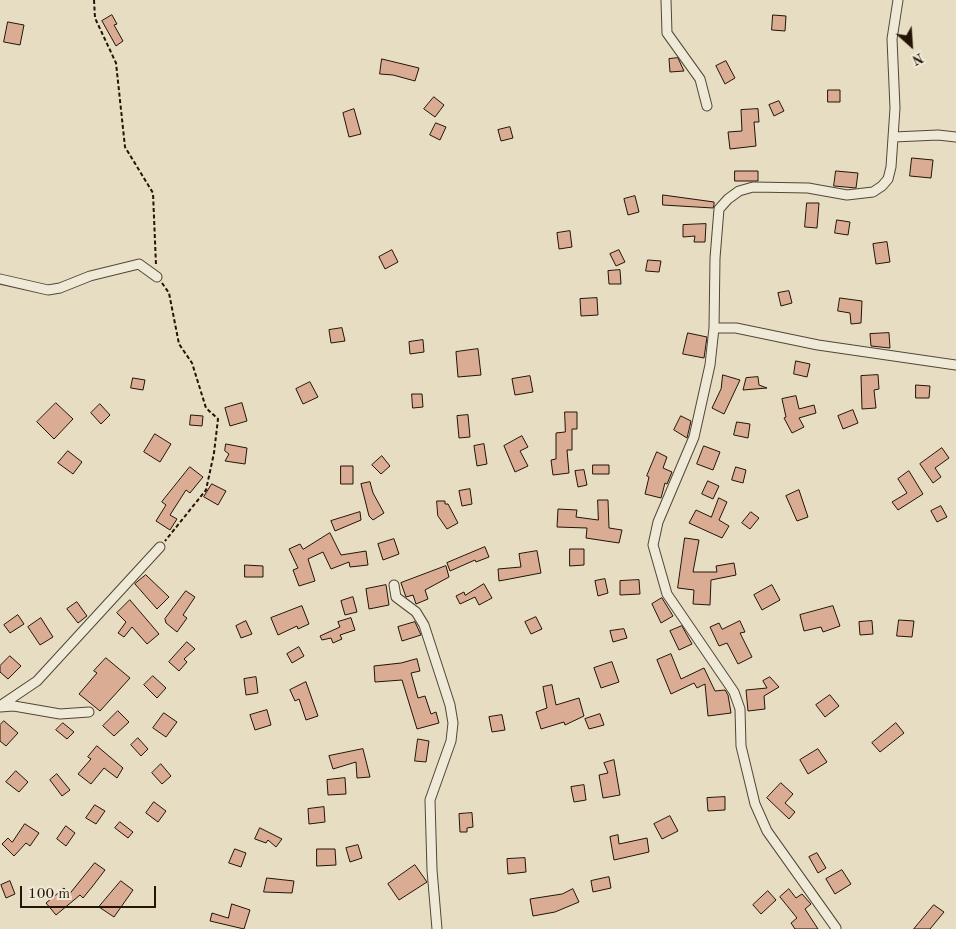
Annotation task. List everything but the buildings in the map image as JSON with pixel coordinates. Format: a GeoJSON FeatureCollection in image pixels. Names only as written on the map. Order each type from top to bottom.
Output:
{"type":"FeatureCollection","features":[{"type":"Feature","properties":{"kind":"street"},"geometry":{"type":"LineString","coordinates":[[666,0],[667,33],[700,79],[707,106]]}},
{"type":"Feature","properties":{"kind":"street"},"geometry":{"type":"LineString","coordinates":[[836,929],[767,831],[751,791],[741,746],[740,709],[734,692],[667,594],[653,545],[658,522],[694,437],[710,365],[714,328],[716,222],[718,209],[728,198],[740,190],[753,187],[808,188],[847,195],[873,192],[888,179],[891,168],[895,108],[892,39],[898,0]]}},
{"type":"Feature","properties":{"kind":"street"},"geometry":{"type":"LineString","coordinates":[[894,137],[938,135],[956,137]]}},
{"type":"Feature","properties":{"kind":"street"},"geometry":{"type":"LineString","coordinates":[[0,279],[48,290],[60,288],[90,276],[139,264],[157,277]]}},
{"type":"Feature","properties":{"kind":"street"},"geometry":{"type":"LineString","coordinates":[[714,328],[736,328],[818,345],[956,365]]}},
{"type":"Feature","properties":{"kind":"street"},"geometry":{"type":"LineString","coordinates":[[0,707],[37,681],[160,547]]}},
{"type":"Feature","properties":{"kind":"street"},"geometry":{"type":"LineString","coordinates":[[394,585],[396,597],[416,612],[424,625],[450,705],[453,724],[451,741],[430,800],[432,870],[438,929]]}},
{"type":"Feature","properties":{"kind":"street"},"geometry":{"type":"LineString","coordinates":[[0,707],[14,706],[60,714],[89,712]]}}]}
